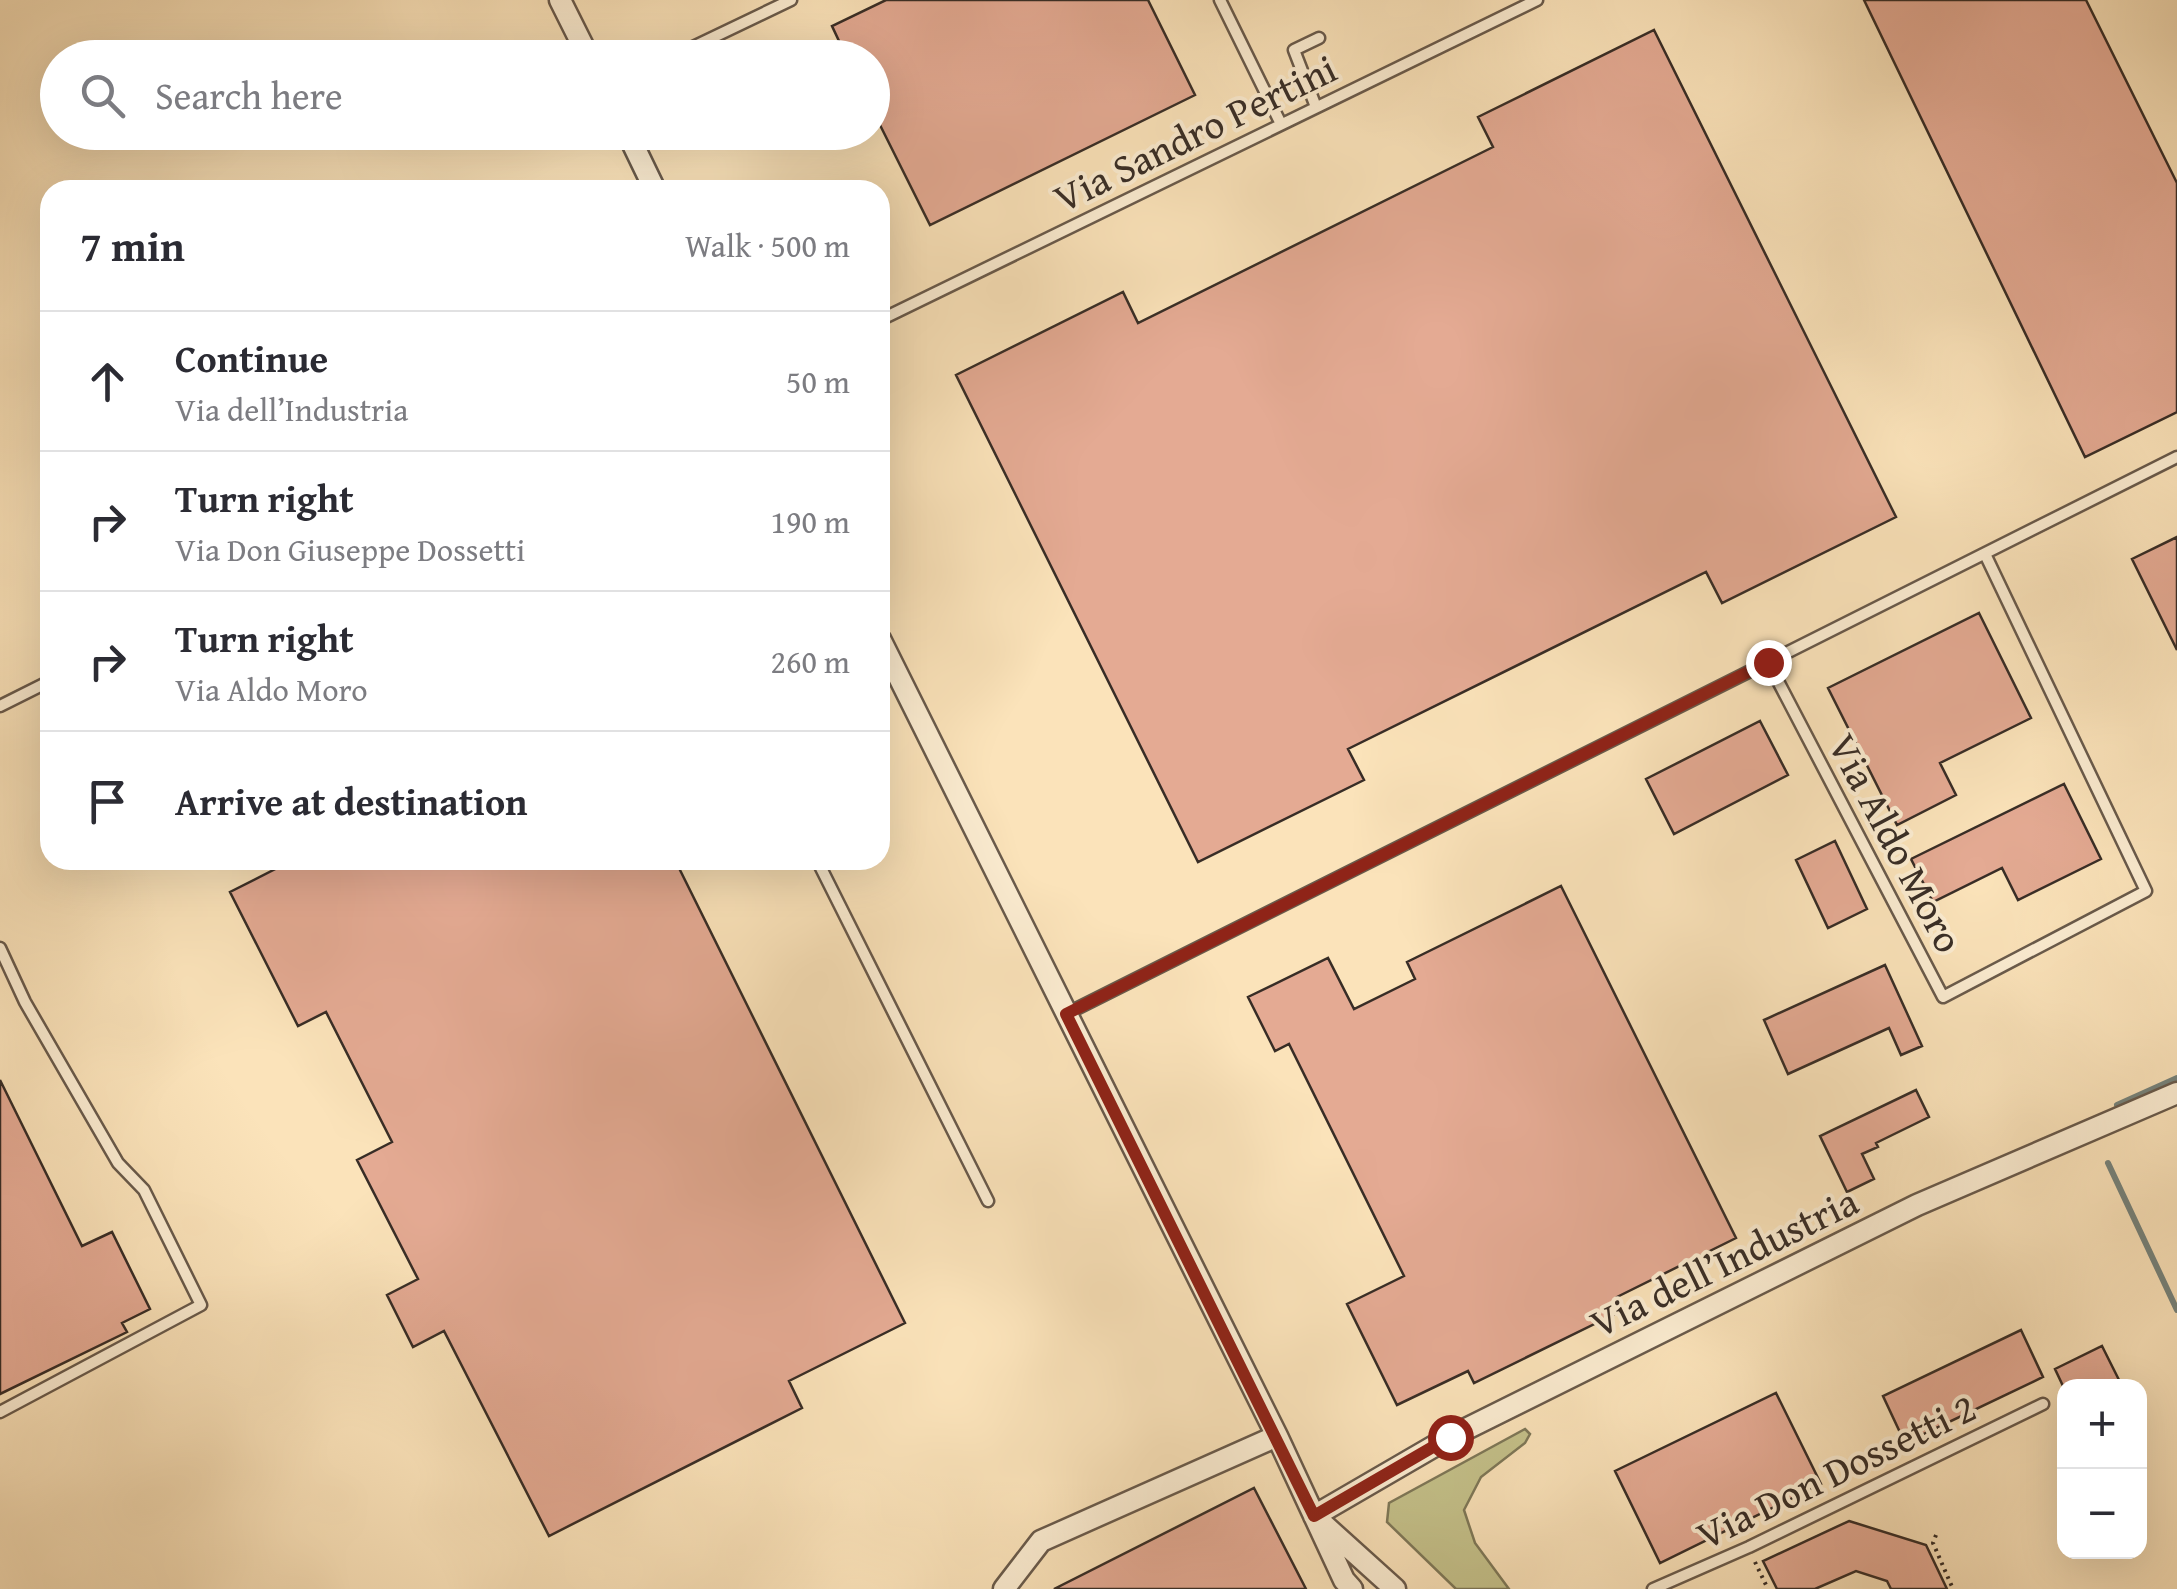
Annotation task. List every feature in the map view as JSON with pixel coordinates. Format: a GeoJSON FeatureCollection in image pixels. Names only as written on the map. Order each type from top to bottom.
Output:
{"type":"FeatureCollection","features":[{"type":"Feature","properties":{"kind":"street"},"geometry":{"type":"LineString","coordinates":[[560,0],[580,40]]}},
{"type":"Feature","properties":{"kind":"street"},"geometry":{"type":"LineString","coordinates":[[635,150],[651,180]]}},
{"type":"Feature","properties":{"kind":"street"},"geometry":{"type":"LineString","coordinates":[[890,660],[1344,1580],[1352,1589]]}},
{"type":"Feature","properties":{"kind":"street","name":"Via dell’Industria"},"geometry":{"type":"LineString","coordinates":[[1314,1516],[1450,1437],[1917,1205],[2177,1094]]}},
{"type":"Feature","properties":{"kind":"street"},"geometry":{"type":"LineString","coordinates":[[1004,1589],[1040,1542],[1276,1436]]}},
{"type":"Feature","properties":{"kind":"street"},"geometry":{"type":"LineString","coordinates":[[1314,1516],[1396,1589]]}},
{"type":"Feature","properties":{"kind":"lane"},"geometry":{"type":"LineString","coordinates":[[707,40],[790,0]]}},
{"type":"Feature","properties":{"kind":"lane"},"geometry":{"type":"LineString","coordinates":[[1220,0],[1281,124]]}},
{"type":"Feature","properties":{"kind":"lane","name":"Via Sandro Pertini"},"geometry":{"type":"LineString","coordinates":[[890,315],[1537,0]]}},
{"type":"Feature","properties":{"kind":"lane"},"geometry":{"type":"LineString","coordinates":[[1316,107],[1294,50],[1320,38]]}},
{"type":"Feature","properties":{"kind":"lane"},"geometry":{"type":"LineString","coordinates":[[1066,1014],[2177,457]]}},
{"type":"Feature","properties":{"kind":"lane","name":"Via Aldo Moro"},"geometry":{"type":"LineString","coordinates":[[1768,662],[1943,996],[2146,891],[1984,554]]}},
{"type":"Feature","properties":{"kind":"lane"},"geometry":{"type":"LineString","coordinates":[[0,706],[40,686]]}},
{"type":"Feature","properties":{"kind":"lane"},"geometry":{"type":"LineString","coordinates":[[822,870],[988,1202]]}},
{"type":"Feature","properties":{"kind":"lane"},"geometry":{"type":"LineString","coordinates":[[0,948],[26,1002],[118,1163],[144,1190],[201,1305],[0,1412]]}},
{"type":"Feature","properties":{"kind":"lane","name":"Via Don Dossetti 2"},"geometry":{"type":"LineString","coordinates":[[1654,1589],[1749,1548],[2043,1404]]}},
{"type":"Feature","properties":{"kind":"path"},"geometry":{"type":"LineString","coordinates":[[1936,1535],[1933,1543],[1953,1589]]}},
{"type":"Feature","properties":{"kind":"path"},"geometry":{"type":"LineString","coordinates":[[1749,1548],[1768,1589]]}},
{"type":"Feature","properties":{"kind":"shaded area"},"geometry":{"type":"Polygon","coordinates":[[[1525,1429],[1530,1434],[1525,1443],[1481,1477],[1464,1510],[1475,1543],[1509,1589],[1456,1589],[1387,1522],[1389,1503],[1525,1429]]]}},
{"type":"Feature","properties":{"kind":"building"},"geometry":{"type":"Polygon","coordinates":[[[886,0],[1148,0],[1195,95],[930,225],[890,145],[890,40],[839,40],[832,26],[886,0]]]}},
{"type":"Feature","properties":{"kind":"building"},"geometry":{"type":"Polygon","coordinates":[[[1864,0],[2086,0],[2177,183],[2177,412],[2085,457],[1864,0]]]}},
{"type":"Feature","properties":{"kind":"building"},"geometry":{"type":"Polygon","coordinates":[[[1654,30],[1896,517],[1722,603],[1706,572],[1348,749],[1364,780],[1198,862],[956,375],[1123,292],[1138,323],[1493,147],[1478,117],[1654,30]]]}},
{"type":"Feature","properties":{"kind":"building"},"geometry":{"type":"Polygon","coordinates":[[[2177,537],[2177,650],[2132,559],[2177,537]]]}},
{"type":"Feature","properties":{"kind":"building"},"geometry":{"type":"Polygon","coordinates":[[[1979,613],[2031,718],[1940,763],[1956,795],[1897,825],[1828,688],[1979,613]]]}},
{"type":"Feature","properties":{"kind":"building"},"geometry":{"type":"Polygon","coordinates":[[[1760,721],[1788,775],[1674,834],[1646,779],[1760,721]]]}},
{"type":"Feature","properties":{"kind":"building"},"geometry":{"type":"Polygon","coordinates":[[[2064,784],[2101,859],[2018,900],[2002,868],[1933,902],[1911,859],[2064,784]]]}},
{"type":"Feature","properties":{"kind":"building"},"geometry":{"type":"Polygon","coordinates":[[[1835,841],[1867,909],[1828,928],[1796,860],[1835,841]]]}},
{"type":"Feature","properties":{"kind":"building"},"geometry":{"type":"Polygon","coordinates":[[[273,870],[680,870],[905,1323],[789,1381],[802,1408],[549,1536],[444,1331],[413,1347],[387,1295],[418,1279],[357,1160],[392,1142],[326,1012],[298,1026],[230,892],[273,870]]]}},
{"type":"Feature","properties":{"kind":"building"},"geometry":{"type":"Polygon","coordinates":[[[1561,886],[1736,1238],[1617,1297],[1623,1310],[1474,1383],[1468,1371],[1397,1405],[1347,1304],[1404,1276],[1289,1044],[1275,1051],[1248,997],[1328,958],[1354,1009],[1415,979],[1407,962],[1561,886]]]}},
{"type":"Feature","properties":{"kind":"building"},"geometry":{"type":"Polygon","coordinates":[[[1885,965],[1922,1046],[1901,1055],[1889,1028],[1788,1074],[1764,1020],[1885,965]]]}},
{"type":"Feature","properties":{"kind":"building"},"geometry":{"type":"Polygon","coordinates":[[[0,1080],[82,1246],[112,1232],[150,1309],[122,1323],[127,1332],[0,1394],[0,1080]]]}},
{"type":"Feature","properties":{"kind":"building"},"geometry":{"type":"Polygon","coordinates":[[[1916,1090],[1929,1117],[1862,1154],[1874,1179],[1847,1192],[1820,1136],[1916,1090]]]}},
{"type":"Feature","properties":{"kind":"building"},"geometry":{"type":"Polygon","coordinates":[[[2021,1330],[2043,1377],[1905,1443],[1883,1396],[2021,1330]]]}},
{"type":"Feature","properties":{"kind":"building"},"geometry":{"type":"Polygon","coordinates":[[[2102,1346],[2118,1379],[2060,1379],[2055,1369],[2102,1346]]]}},
{"type":"Feature","properties":{"kind":"building"},"geometry":{"type":"Polygon","coordinates":[[[1776,1393],[1821,1484],[1660,1563],[1615,1471],[1776,1393]]]}},
{"type":"Feature","properties":{"kind":"building"},"geometry":{"type":"Polygon","coordinates":[[[1254,1488],[1306,1589],[1054,1589],[1254,1488]]]}},
{"type":"Feature","properties":{"kind":"building"},"geometry":{"type":"Polygon","coordinates":[[[1849,1521],[1926,1545],[1947,1589],[1891,1589],[1887,1581],[1856,1571],[1815,1589],[1777,1589],[1763,1561],[1849,1521]]]}},
{"type":"Feature","properties":{"kind":"waterway"},"geometry":{"type":"LineString","coordinates":[[2117,1105],[2177,1078]]}},
{"type":"Feature","properties":{"kind":"waterway"},"geometry":{"type":"LineString","coordinates":[[2108,1163],[2177,1310]]}},
{"type":"Feature","properties":{"kind":"route"},"geometry":{"type":"LineString","coordinates":[[1450,1437],[1314,1516],[1066,1014],[1768,662]]}}]}
